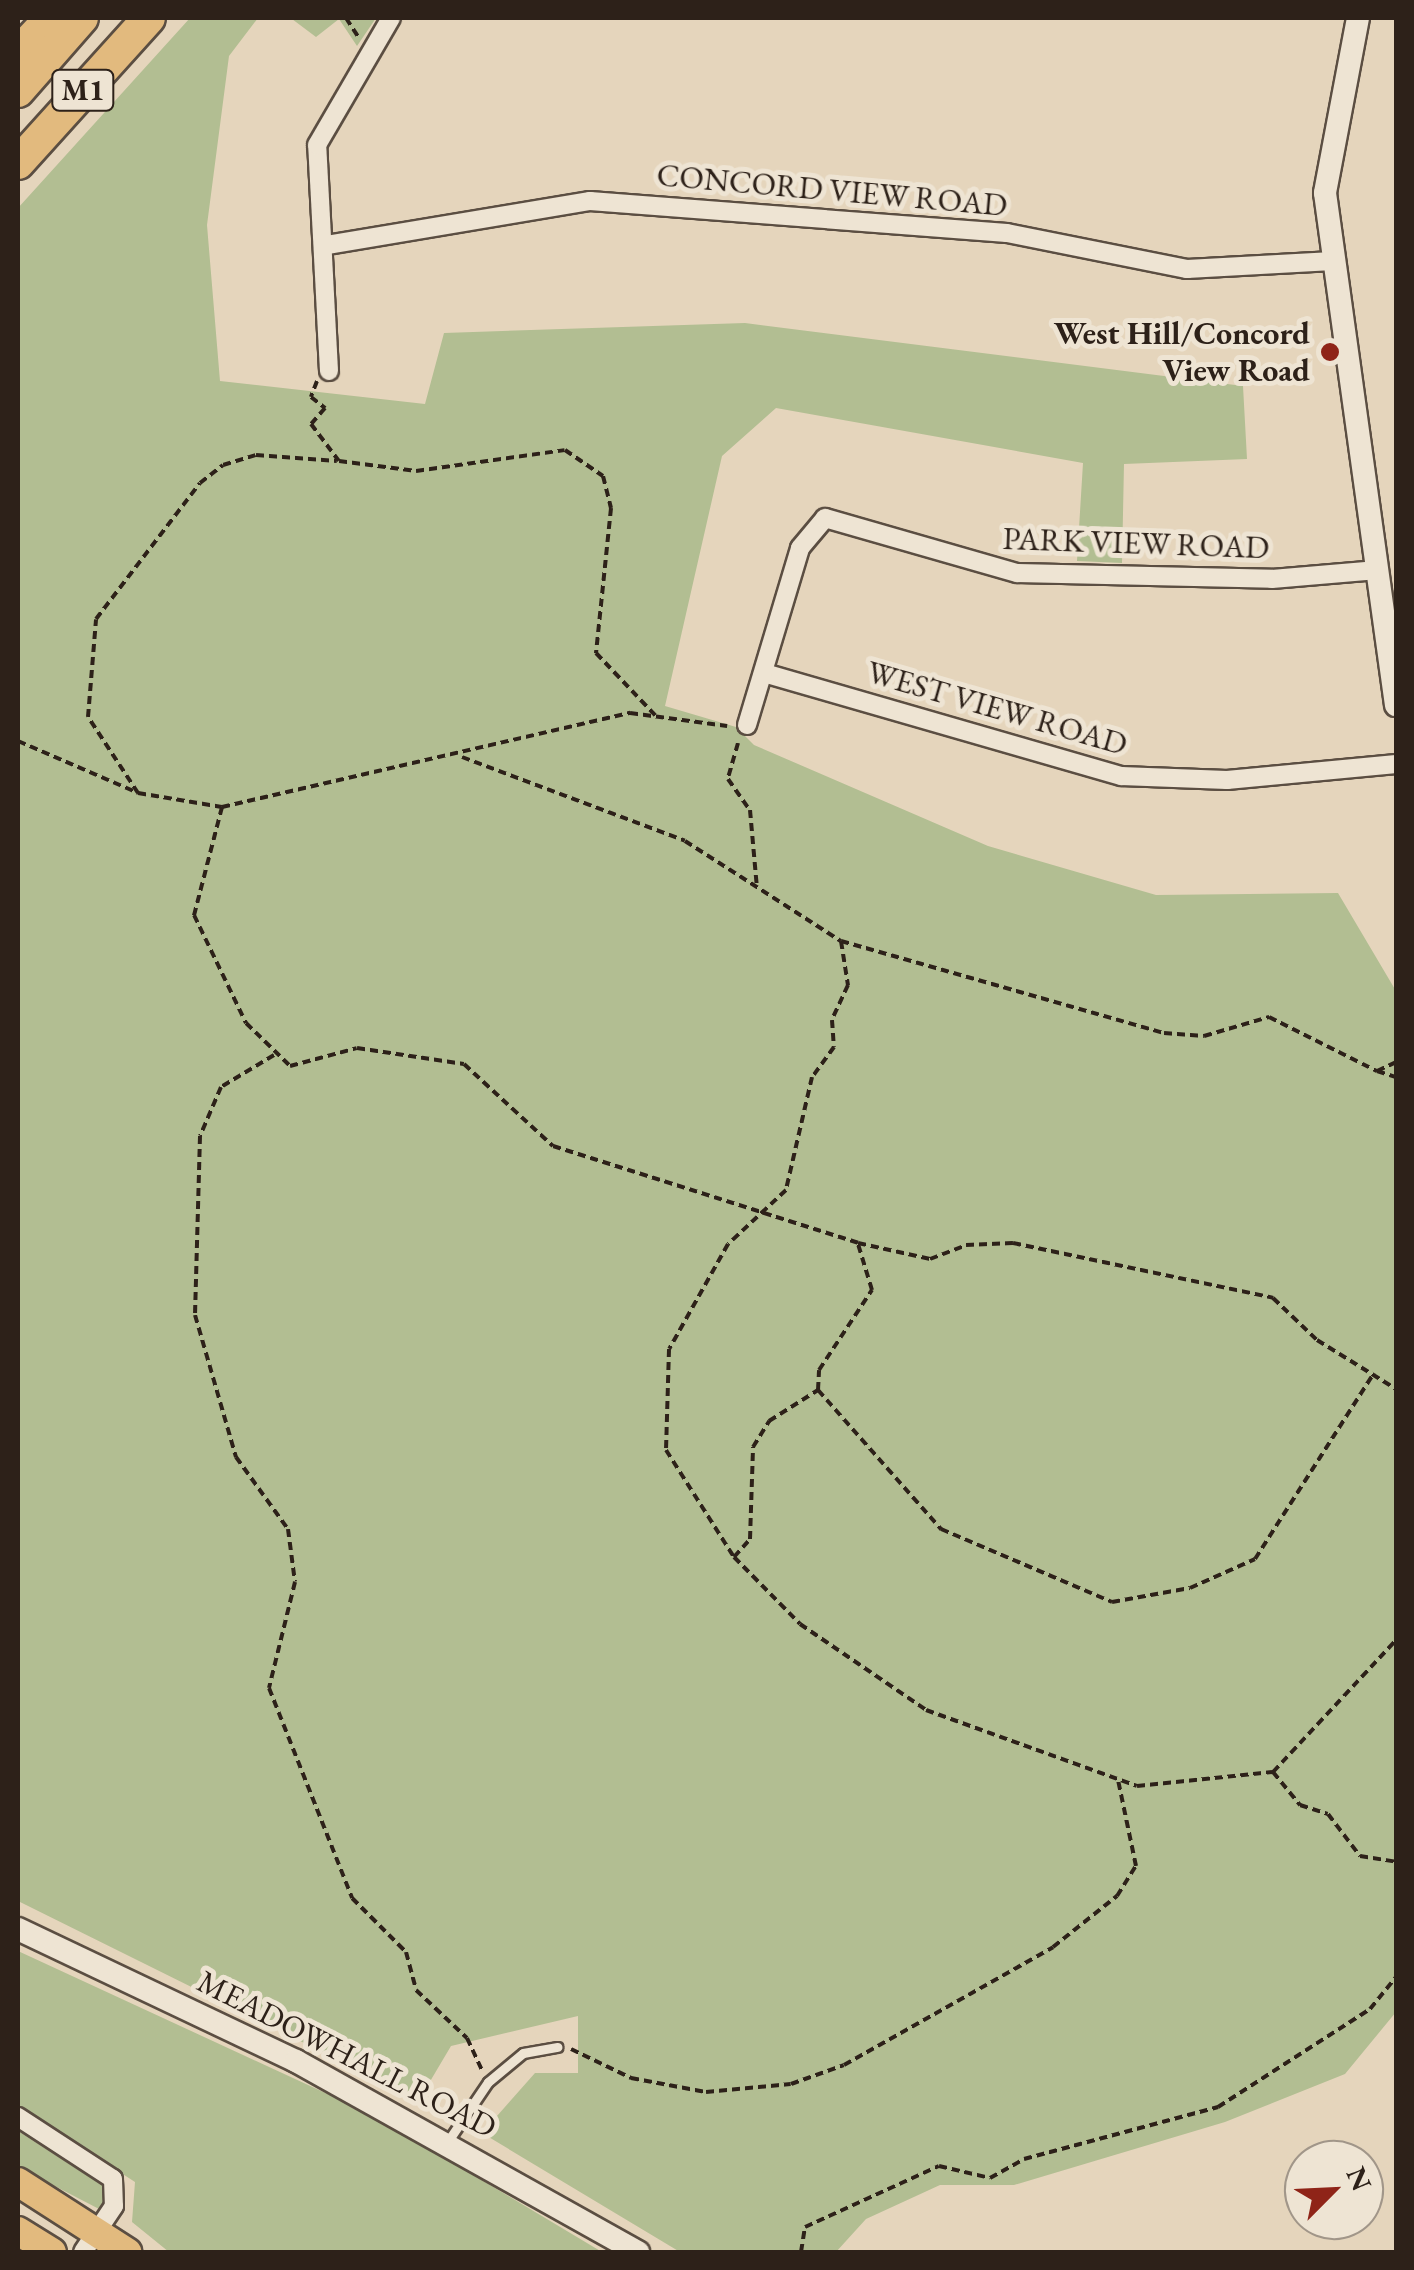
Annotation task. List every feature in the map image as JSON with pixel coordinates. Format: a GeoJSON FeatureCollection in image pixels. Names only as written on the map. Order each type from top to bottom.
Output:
{"type":"FeatureCollection","features":[{"type":"Feature","properties":{"kind":"highway"},"geometry":{"type":"LineString","coordinates":[[18,53],[51,18]]}},
{"type":"Feature","properties":{"kind":"highway","name":"M1"},"geometry":{"type":"LineString","coordinates":[[18,91],[82,18]]}},
{"type":"Feature","properties":{"kind":"highway","name":"M1"},"geometry":{"type":"LineString","coordinates":[[18,163],[149,18]]}},
{"type":"Feature","properties":{"kind":"main road"},"geometry":{"type":"LineString","coordinates":[[18,2182],[90,2242],[127,2252]]}},
{"type":"Feature","properties":{"kind":"main road"},"geometry":{"type":"LineString","coordinates":[[18,2231],[52,2252]]}},
{"type":"Feature","properties":{"kind":"street"},"geometry":{"type":"LineString","coordinates":[[329,371],[327,246],[317,145],[391,18]]}},
{"type":"Feature","properties":{"kind":"street"},"geometry":{"type":"LineString","coordinates":[[1358,18],[1325,159],[1333,261],[1396,705]]}},
{"type":"Feature","properties":{"kind":"street","name":"CONCORD VIEW ROAD"},"geometry":{"type":"LineString","coordinates":[[327,246],[590,201],[1007,233],[1187,269],[1333,261]]}},
{"type":"Feature","properties":{"kind":"street","name":"PARK VIEW ROAD"},"geometry":{"type":"LineString","coordinates":[[747,725],[800,548],[825,518],[1017,572],[1272,579],[1378,570]]}},
{"type":"Feature","properties":{"kind":"street","name":"WEST VIEW ROAD"},"geometry":{"type":"LineString","coordinates":[[764,673],[1121,776],[1227,780],[1396,764]]}},
{"type":"Feature","properties":{"kind":"street","name":"MEADOWHALL ROAD"},"geometry":{"type":"LineString","coordinates":[[18,1930],[448,2141],[638,2252]]}},
{"type":"Feature","properties":{"kind":"street"},"geometry":{"type":"LineString","coordinates":[[18,2117],[113,2179],[114,2206],[90,2242]]}},
{"type":"Feature","properties":{"kind":"lane"},"geometry":{"type":"LineString","coordinates":[[448,2141],[488,2082],[523,2053],[557,2046]]}},
{"type":"Feature","properties":{"kind":"path"},"geometry":{"type":"LineString","coordinates":[[329,371],[315,382],[312,397],[326,408],[311,424],[339,461]]}},
{"type":"Feature","properties":{"kind":"path"},"geometry":{"type":"LineString","coordinates":[[138,793],[88,717],[96,619],[200,483],[224,466],[256,455],[416,471],[565,450],[603,476],[611,508],[596,653],[656,715]]}},
{"type":"Feature","properties":{"kind":"path"},"geometry":{"type":"LineString","coordinates":[[18,741],[138,793],[222,807],[462,757],[630,713],[747,725],[728,779],[750,810],[758,892]]}},
{"type":"Feature","properties":{"kind":"path"},"geometry":{"type":"LineString","coordinates":[[462,757],[684,841],[758,892],[840,941],[1164,1033],[1204,1036],[1269,1016],[1378,1072],[1396,1077]]}},
{"type":"Feature","properties":{"kind":"path"},"geometry":{"type":"LineString","coordinates":[[222,807],[194,915],[246,1024],[274,1055],[290,1066],[357,1048],[464,1064],[553,1146],[858,1243],[930,1259],[966,1244],[1013,1243],[1272,1298],[1317,1340],[1376,1372],[1396,1390]]}},
{"type":"Feature","properties":{"kind":"path"},"geometry":{"type":"LineString","coordinates":[[840,941],[848,984],[832,1020],[834,1046],[812,1077],[786,1190],[765,1215],[728,1244],[669,1348],[666,1450],[734,1557],[800,1624],[926,1710],[1118,1780],[1273,1772],[1396,1640]]}},
{"type":"Feature","properties":{"kind":"path"},"geometry":{"type":"LineString","coordinates":[[274,1055],[221,1087],[200,1136],[196,1315],[236,1458],[288,1529],[294,1582],[269,1688],[352,1898],[406,1952],[416,1990],[467,2038],[488,2082]]}},
{"type":"Feature","properties":{"kind":"path"},"geometry":{"type":"LineString","coordinates":[[1378,1072],[1396,1062]]}},
{"type":"Feature","properties":{"kind":"path"},"geometry":{"type":"LineString","coordinates":[[734,1557],[750,1539],[752,1448],[769,1421],[818,1390],[840,1330],[872,1290],[858,1243]]}},
{"type":"Feature","properties":{"kind":"path"},"geometry":{"type":"LineString","coordinates":[[818,1390],[941,1530],[1112,1602],[1190,1588],[1255,1559],[1376,1372]]}},
{"type":"Feature","properties":{"kind":"path"},"geometry":{"type":"LineString","coordinates":[[1273,1772],[1300,1805],[1328,1814],[1360,1856],[1396,1862]]}},
{"type":"Feature","properties":{"kind":"path"},"geometry":{"type":"LineString","coordinates":[[557,2046],[630,2078],[706,2092],[791,2084],[844,2066],[1052,1947],[1117,1896],[1136,1866],[1118,1780]]}},
{"type":"Feature","properties":{"kind":"path"},"geometry":{"type":"LineString","coordinates":[[801,2252],[805,2226],[939,2166],[990,2178],[1024,2159],[1218,2108],[1370,2010],[1396,1978]]}},
{"type":"Feature","properties":{"kind":"green space"},"geometry":{"type":"Polygon","coordinates":[[[190,18],[258,18],[229,56],[207,225],[220,381],[425,404],[444,333],[745,323],[1243,386],[1247,459],[1124,464],[1122,563],[1077,561],[1083,463],[776,408],[722,456],[665,706],[736,727],[754,745],[988,846],[1156,895],[1338,893],[1396,991],[1396,2012],[1345,2074],[1225,2122],[1014,2185],[940,2185],[866,2219],[836,2252],[680,2252],[482,2133],[535,2073],[578,2073],[578,2016],[451,2046],[419,2100],[18,1901],[18,208],[190,18]]]}},
{"type":"Feature","properties":{"kind":"green space"},"geometry":{"type":"Polygon","coordinates":[[[376,18],[357,46],[339,19],[316,37],[292,19],[376,18]]]}},
{"type":"Feature","properties":{"kind":"green space"},"geometry":{"type":"Polygon","coordinates":[[[18,1951],[373,2115],[602,2252],[169,2252],[132,2222],[135,2182],[18,2106],[18,1951]]]}},
{"type":"Feature","properties":{"kind":"green space"},"geometry":{"type":"Polygon","coordinates":[[[18,2131],[108,2189],[101,2210],[18,2167],[18,2131]]]}},
{"type":"Feature","properties":{"kind":"place","name":"West Hill/Concord View Road"},"geometry":{"type":"Point","coordinates":[1330,352]}}]}
